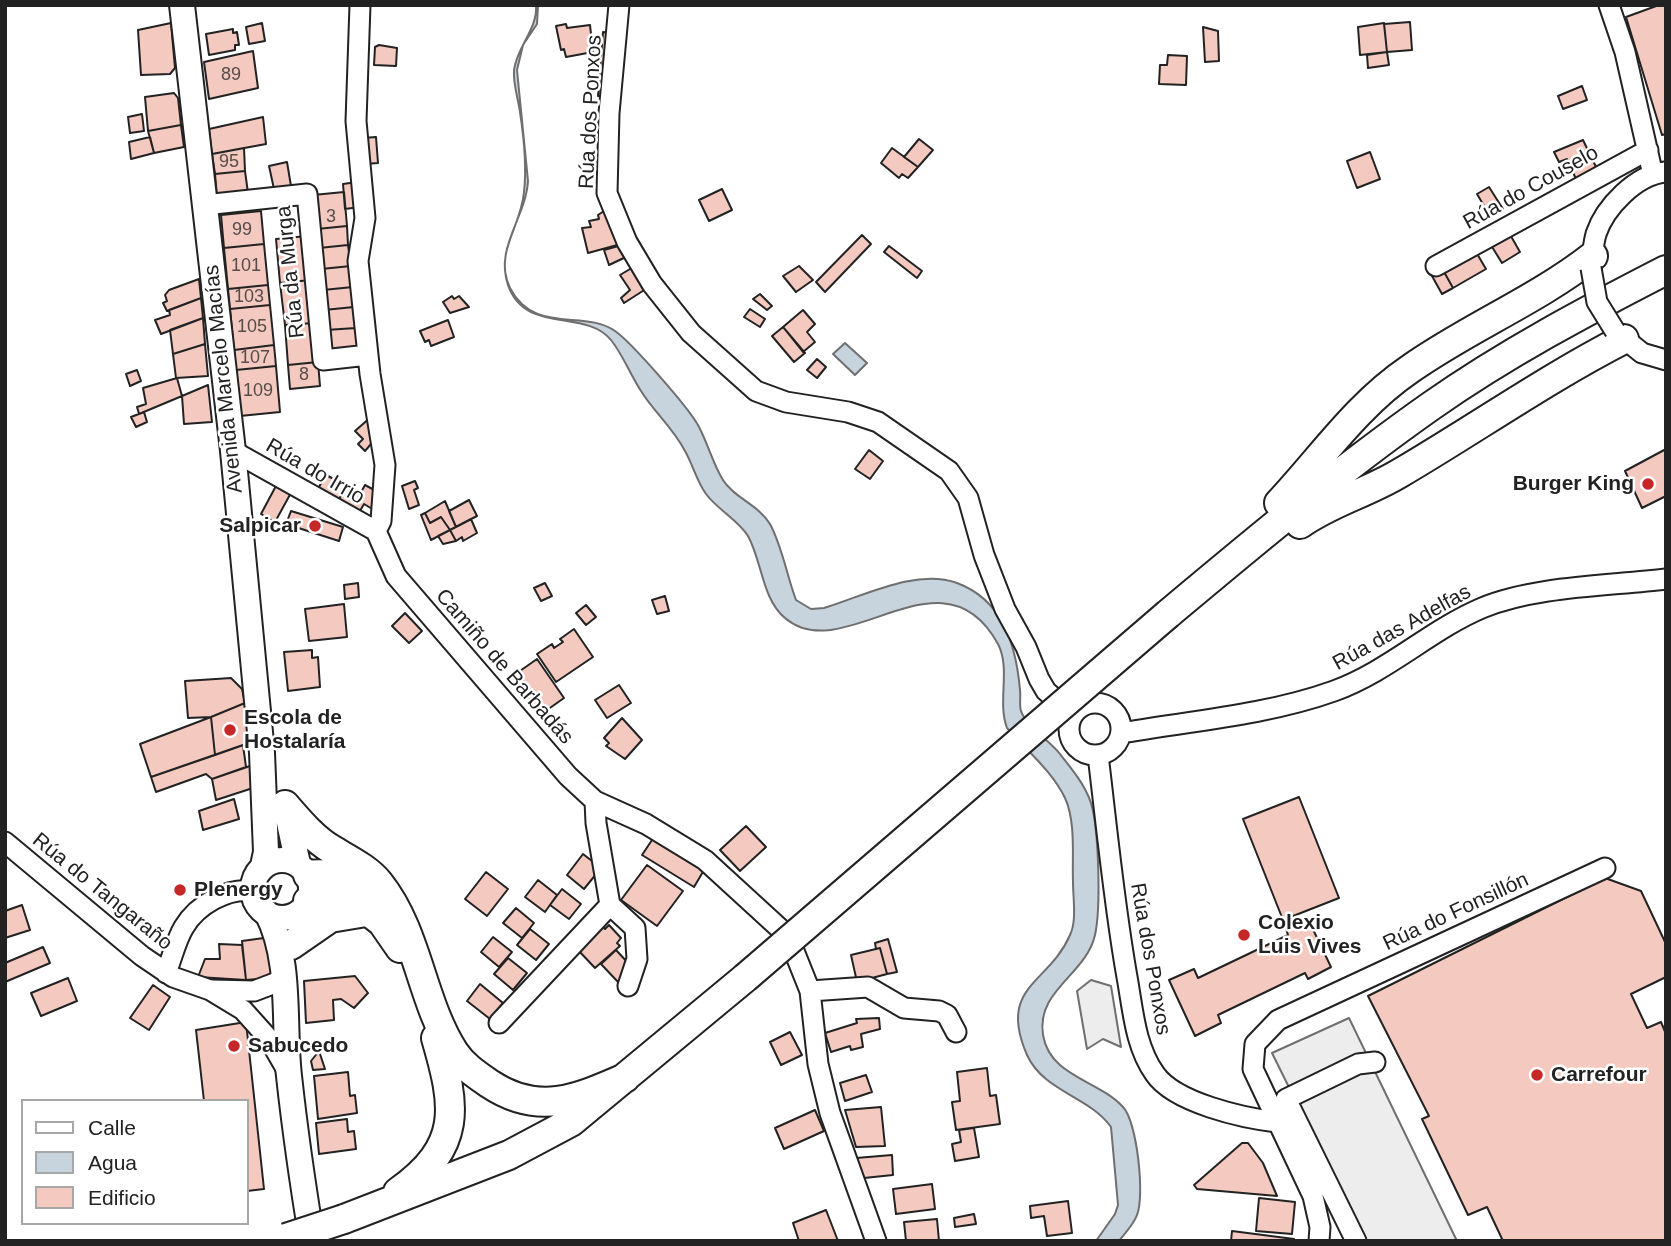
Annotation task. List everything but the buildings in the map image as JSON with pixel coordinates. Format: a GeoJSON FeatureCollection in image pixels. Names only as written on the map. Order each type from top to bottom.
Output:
{"type":"FeatureCollection","features":[{"type":"Feature","properties":{"kind":"highway"},"geometry":{"type":"LineString","coordinates":[[1214,576],[1317,462],[1346,423],[1409,370],[1592,262]]}},
{"type":"Feature","properties":{"kind":"highway"},"geometry":{"type":"LineString","coordinates":[[292,1240],[509,1155],[570,1122],[745,978],[1168,614],[1306,499],[1433,405],[1572,318],[1666,270]]}},
{"type":"Feature","properties":{"kind":"highway"},"geometry":{"type":"LineString","coordinates":[[1214,576],[1266,548],[1320,510],[1400,474],[1620,335]]}},
{"type":"Feature","properties":{"kind":"highway"},"geometry":{"type":"LineString","coordinates":[[275,807],[378,882],[400,918],[455,1054],[473,1073],[502,1092],[528,1101],[555,1103],[578,1099],[625,1078]]}},
{"type":"Feature","properties":{"kind":"highway"},"geometry":{"type":"LineString","coordinates":[[303,889],[319,873],[363,886],[400,918]]}},
{"type":"Feature","properties":{"kind":"highway"},"geometry":{"type":"LineString","coordinates":[[303,889],[355,901],[397,940],[435,1035],[449,1084],[450,1124],[439,1156],[415,1180],[372,1210]]}},
{"type":"Feature","properties":{"kind":"highway"},"geometry":{"type":"LineString","coordinates":[[291,945],[330,918],[371,913]]}},
{"type":"Feature","properties":{"kind":"main road","name":"Avenida Marcelo Macías"},"geometry":{"type":"LineString","coordinates":[[182,5],[233,451],[262,753],[275,807],[303,889],[283,980]]}},
{"type":"Feature","properties":{"kind":"main road","name":"Avenida Marcelo Macías"},"geometry":{"type":"LineString","coordinates":[[263,866],[275,807]]}},
{"type":"Feature","properties":{"kind":"main road"},"geometry":{"type":"LineString","coordinates":[[281,859],[303,889],[281,918],[267,914],[260,908],[253,891],[254,882],[263,866],[281,859]]}},
{"type":"Feature","properties":{"kind":"main road","name":"Avenida Marcelo Macías"},"geometry":{"type":"LineString","coordinates":[[267,914],[275,930],[283,980],[289,1074],[303,1187]]}},
{"type":"Feature","properties":{"kind":"main road"},"geometry":{"type":"LineString","coordinates":[[292,1240],[303,1187]]}},
{"type":"Feature","properties":{"kind":"main road"},"geometry":{"type":"LineString","coordinates":[[303,1187],[323,1241]]}},
{"type":"Feature","properties":{"kind":"street"},"geometry":{"type":"LineString","coordinates":[[360,5],[356,121],[365,218],[358,261],[368,355],[385,446],[381,521],[376,531]]}},
{"type":"Feature","properties":{"kind":"street","name":"Rúa dos Ponxos"},"geometry":{"type":"LineString","coordinates":[[619,5],[606,181],[611,206],[634,256],[677,318],[746,384],[768,397],[848,412],[878,422],[949,471],[968,498],[997,587],[1039,679],[1046,691],[1073,715]]}},
{"type":"Feature","properties":{"kind":"street"},"geometry":{"type":"LineString","coordinates":[[1608,5],[1625,52],[1648,150],[1660,174],[1629,188],[1606,214],[1596,234],[1592,262],[1597,302],[1620,335],[1642,353],[1666,360]]}},
{"type":"Feature","properties":{"kind":"street","name":"Rúa do Couselo"},"geometry":{"type":"LineString","coordinates":[[1436,266],[1648,150]]}},
{"type":"Feature","properties":{"kind":"street","name":"Rúa da Murga"},"geometry":{"type":"LineString","coordinates":[[204,205],[307,194],[324,360],[368,355]]}},
{"type":"Feature","properties":{"kind":"street","name":"Rúa do Irrio"},"geometry":{"type":"LineString","coordinates":[[233,451],[376,531]]}},
{"type":"Feature","properties":{"kind":"street","name":"Camiño de Barbadás"},"geometry":{"type":"LineString","coordinates":[[376,531],[396,576],[568,776],[595,801],[646,824],[705,860],[788,936],[810,991],[818,1064],[830,1113],[876,1241]]}},
{"type":"Feature","properties":{"kind":"street","name":"Rúa das Adelfas"},"geometry":{"type":"LineString","coordinates":[[1121,733],[1280,705],[1334,691],[1366,678],[1455,622],[1497,603],[1545,593],[1666,579]]}},
{"type":"Feature","properties":{"kind":"street"},"geometry":{"type":"LineString","coordinates":[[1087,705],[1104,705],[1117,716],[1121,733],[1115,745],[1098,755],[1082,752],[1071,739],[1069,731],[1073,715],[1087,705]]}},
{"type":"Feature","properties":{"kind":"street","name":"Rúa dos Ponxos"},"geometry":{"type":"LineString","coordinates":[[1098,755],[1118,923],[1138,1040],[1155,1076],[1183,1094],[1239,1117],[1277,1122]]}},
{"type":"Feature","properties":{"kind":"street"},"geometry":{"type":"LineString","coordinates":[[595,801],[596,823],[610,905],[635,928],[637,959],[628,986]]}},
{"type":"Feature","properties":{"kind":"street","name":"Rúa do Tangaraño"},"geometry":{"type":"LineString","coordinates":[[5,842],[166,973],[211,990],[243,1010],[269,1039],[289,1074]]}},
{"type":"Feature","properties":{"kind":"street","name":"Rúa do Fonsillón"},"geometry":{"type":"LineString","coordinates":[[1277,1122],[1253,1069],[1255,1044],[1278,1020],[1605,868]]}},
{"type":"Feature","properties":{"kind":"street"},"geometry":{"type":"LineString","coordinates":[[166,973],[184,926],[209,901],[241,889],[253,891]]}},
{"type":"Feature","properties":{"kind":"street"},"geometry":{"type":"LineString","coordinates":[[499,1023],[610,905]]}},
{"type":"Feature","properties":{"kind":"street","name":"Rúa do Tangaraño"},"geometry":{"type":"LineString","coordinates":[[211,990],[254,991],[283,980]]}},
{"type":"Feature","properties":{"kind":"street"},"geometry":{"type":"LineString","coordinates":[[810,991],[868,987],[886,995],[904,1008],[939,1011],[947,1015],[956,1032]]}},
{"type":"Feature","properties":{"kind":"street"},"geometry":{"type":"LineString","coordinates":[[1356,1241],[1286,1098],[1359,1064],[1375,1062]]}},
{"type":"Feature","properties":{"kind":"street"},"geometry":{"type":"LineString","coordinates":[[1277,1122],[1313,1196],[1320,1227],[1319,1241]]}},
{"type":"Feature","properties":{"kind":"street"},"geometry":{"type":"LineString","coordinates":[[1335,1196],[1339,1241]]}},
{"type":"Feature","properties":{"kind":"shaded area"},"geometry":{"type":"Polygon","coordinates":[[[1091,980],[1111,986],[1121,1047],[1103,1039],[1087,1049],[1077,991],[1091,980]]]}},
{"type":"Feature","properties":{"kind":"shaded area"},"geometry":{"type":"Polygon","coordinates":[[[1349,1018],[1457,1241],[1365,1241],[1272,1053],[1349,1018]]]}},
{"type":"Feature","properties":{"kind":"water"},"geometry":{"type":"Polygon","coordinates":[[[538,5],[537,24],[523,45],[534,22],[538,5]]]}},
{"type":"Feature","properties":{"kind":"water"},"geometry":{"type":"Polygon","coordinates":[[[523,45],[517,70],[528,181],[516,222],[524,192],[525,162],[514,70],[523,45]]]}},
{"type":"Feature","properties":{"kind":"water"},"geometry":{"type":"Polygon","coordinates":[[[506,275],[510,288],[520,302],[532,311],[560,319],[603,325],[615,331],[660,376],[699,427],[723,480],[770,524],[796,600],[811,609],[824,608],[890,585],[941,579],[973,591],[996,612],[1015,657],[1020,709],[1033,728],[1056,749],[1074,771],[1088,796],[1094,815],[1098,888],[1095,935],[1082,961],[1047,1006],[1043,1019],[1043,1035],[1047,1049],[1055,1060],[1077,1077],[1113,1098],[1128,1115],[1136,1142],[1140,1192],[1134,1222],[1119,1241],[1096,1241],[1115,1214],[1118,1205],[1111,1127],[1091,1108],[1044,1078],[1027,1055],[1019,1032],[1018,1014],[1022,1000],[1061,951],[1072,929],[1073,839],[1071,818],[1060,788],[1007,728],[1003,707],[1002,654],[998,644],[975,616],[949,604],[922,604],[835,629],[809,630],[785,618],[771,601],[748,536],[706,494],[680,443],[646,399],[611,340],[600,330],[541,316],[528,310],[516,300],[508,285],[506,275]]]}},
{"type":"Feature","properties":{"kind":"water"},"geometry":{"type":"Polygon","coordinates":[[[845,343],[867,363],[855,375],[833,354],[845,343]]]}},
{"type":"Feature","properties":{"kind":"place","name":"Burger King"},"geometry":{"type":"Point","coordinates":[1648,484]}},
{"type":"Feature","properties":{"kind":"place","name":"Salpicar"},"geometry":{"type":"Point","coordinates":[315,526]}},
{"type":"Feature","properties":{"kind":"place","name":"Escola de Hostalaría"},"geometry":{"type":"Point","coordinates":[230,730]}},
{"type":"Feature","properties":{"kind":"place","name":"Plenergy"},"geometry":{"type":"Point","coordinates":[180,890]}},
{"type":"Feature","properties":{"kind":"place","name":"Colexio Luis Vives"},"geometry":{"type":"Point","coordinates":[1244,935]}},
{"type":"Feature","properties":{"kind":"place","name":"Sabucedo"},"geometry":{"type":"Point","coordinates":[234,1046]}},
{"type":"Feature","properties":{"kind":"place","name":"Carrefour"},"geometry":{"type":"Point","coordinates":[1537,1075]}}]}
